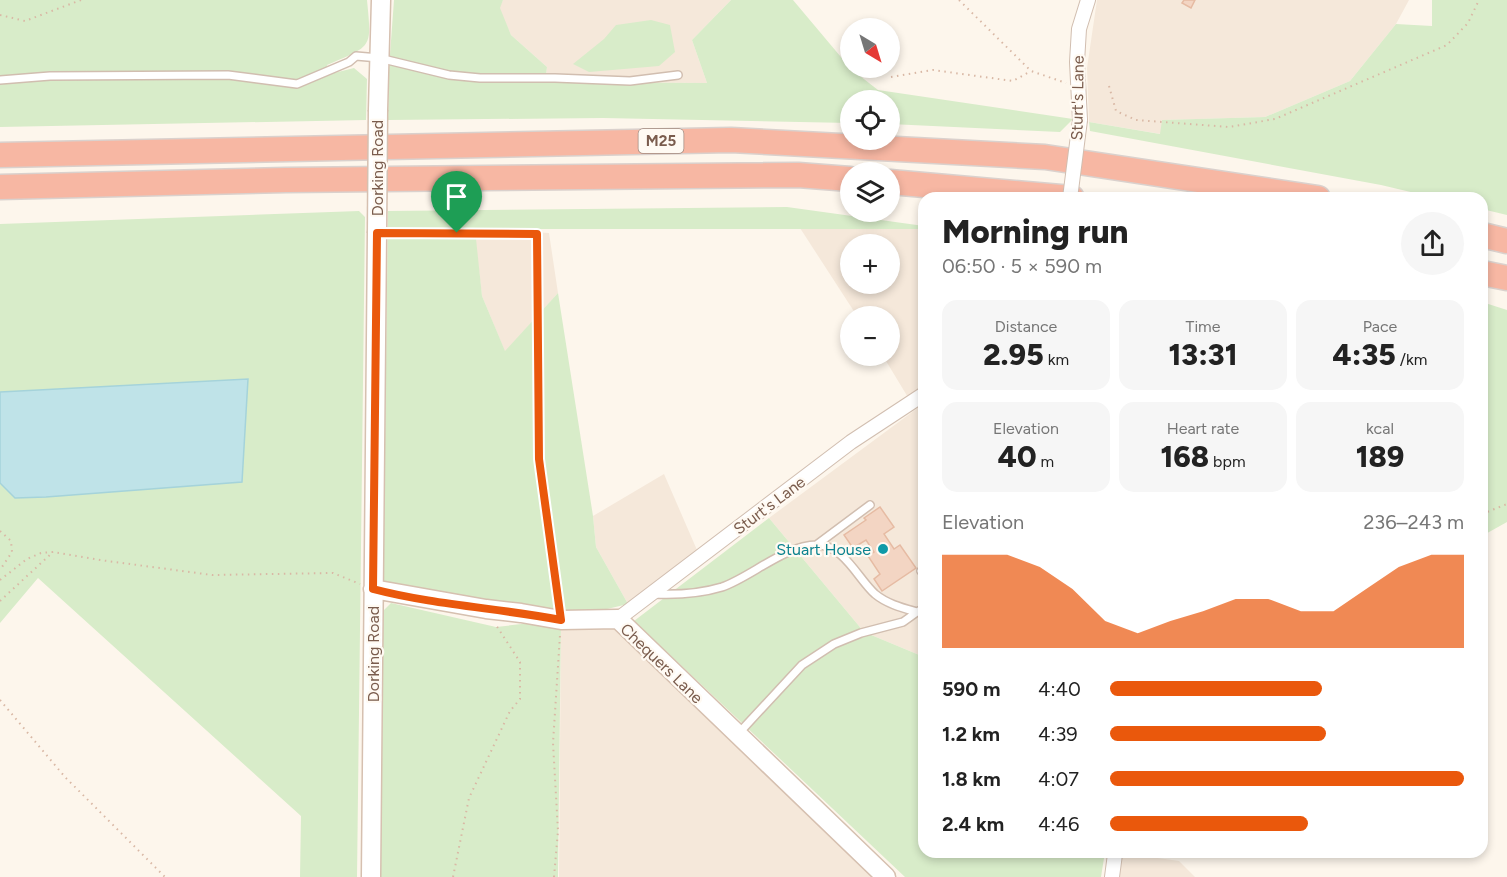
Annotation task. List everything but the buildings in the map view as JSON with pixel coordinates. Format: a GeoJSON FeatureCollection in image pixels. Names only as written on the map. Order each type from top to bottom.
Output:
{"type":"FeatureCollection","features":[{"type":"Feature","properties":{"kind":"highway","name":"M25"},"geometry":{"type":"LineString","coordinates":[[0,155],[731,140],[1045,157],[1278,192]]}},
{"type":"Feature","properties":{"kind":"highway","name":"M25"},"geometry":{"type":"LineString","coordinates":[[0,187],[286,180],[786,175],[840,178]]}},
{"type":"Feature","properties":{"kind":"highway"},"geometry":{"type":"LineString","coordinates":[[900,183],[1022,192]]}},
{"type":"Feature","properties":{"kind":"highway"},"geometry":{"type":"LineString","coordinates":[[1488,236],[1507,241]]}},
{"type":"Feature","properties":{"kind":"highway"},"geometry":{"type":"LineString","coordinates":[[1488,274],[1507,278]]}},
{"type":"Feature","properties":{"kind":"main road","name":"Dorking Road"},"geometry":{"type":"LineString","coordinates":[[371,877],[381,0]]}},
{"type":"Feature","properties":{"kind":"main road","name":"Chequers Lane"},"geometry":{"type":"LineString","coordinates":[[373,589],[561,620],[618,620],[886,877]]}},
{"type":"Feature","properties":{"kind":"street","name":"Sturt's Lane"},"geometry":{"type":"LineString","coordinates":[[1072,192],[1080,120],[1077,62],[1079,29],[1088,0]]}},
{"type":"Feature","properties":{"kind":"street","name":"Sturt's Lane"},"geometry":{"type":"LineString","coordinates":[[618,620],[851,442],[918,398]]}},
{"type":"Feature","properties":{"kind":"street"},"geometry":{"type":"LineString","coordinates":[[1112,877],[1114,858]]}},
{"type":"Feature","properties":{"kind":"lane"},"geometry":{"type":"LineString","coordinates":[[0,80],[50,76],[228,75],[297,84],[356,57],[379,58],[449,75],[480,78],[630,81],[678,75]]}},
{"type":"Feature","properties":{"kind":"lane"},"geometry":{"type":"LineString","coordinates":[[815,546],[870,505]]}},
{"type":"Feature","properties":{"kind":"lane"},"geometry":{"type":"LineString","coordinates":[[651,594],[683,595],[723,587],[790,551],[818,545],[840,555],[876,594],[901,608],[918,610]]}},
{"type":"Feature","properties":{"kind":"lane"},"geometry":{"type":"LineString","coordinates":[[737,735],[802,665],[834,644],[861,633],[903,622],[918,612]]}},
{"type":"Feature","properties":{"kind":"path"},"geometry":{"type":"LineString","coordinates":[[0,15],[25,21],[81,0]]}},
{"type":"Feature","properties":{"kind":"path"},"geometry":{"type":"LineString","coordinates":[[959,0],[1031,71],[1078,88]]}},
{"type":"Feature","properties":{"kind":"path"},"geometry":{"type":"LineString","coordinates":[[1108,86],[1116,111],[1136,120],[1229,127],[1275,119],[1447,45],[1468,23],[1479,0]]}},
{"type":"Feature","properties":{"kind":"path"},"geometry":{"type":"LineString","coordinates":[[900,76],[933,70],[1013,81],[1031,71]]}},
{"type":"Feature","properties":{"kind":"path"},"geometry":{"type":"LineString","coordinates":[[377,233],[537,234],[539,459],[561,620],[553,743],[558,831],[554,877]]}},
{"type":"Feature","properties":{"kind":"path"},"geometry":{"type":"LineString","coordinates":[[1488,512],[1507,504]]}},
{"type":"Feature","properties":{"kind":"path"},"geometry":{"type":"LineString","coordinates":[[0,531],[10,541],[12,552],[0,570]]}},
{"type":"Feature","properties":{"kind":"path"},"geometry":{"type":"LineString","coordinates":[[0,601],[53,552]]}},
{"type":"Feature","properties":{"kind":"path"},"geometry":{"type":"LineString","coordinates":[[0,580],[27,559],[41,553],[53,552],[212,575],[333,573],[373,589]]}},
{"type":"Feature","properties":{"kind":"path"},"geometry":{"type":"LineString","coordinates":[[453,877],[469,798],[510,711],[520,699],[520,663],[486,609]]}},
{"type":"Feature","properties":{"kind":"path"},"geometry":{"type":"LineString","coordinates":[[0,700],[65,777],[165,877]]}},
{"type":"Feature","properties":{"kind":"shaded area"},"geometry":{"type":"Polygon","coordinates":[[[503,0],[731,0],[692,40],[707,83],[545,82],[547,67],[511,35],[499,8],[503,0]]]}},
{"type":"Feature","properties":{"kind":"shaded area"},"geometry":{"type":"Polygon","coordinates":[[[1097,0],[1409,0],[1396,24],[1350,81],[1265,117],[1163,120],[1161,134],[1089,122],[1087,68],[1097,0]]]}},
{"type":"Feature","properties":{"kind":"shaded area"},"geometry":{"type":"Polygon","coordinates":[[[800,228],[918,229],[918,393],[909,399],[889,366],[900,366],[900,306],[851,306],[843,294],[900,294],[900,234],[840,234],[840,290],[800,228]]]}},
{"type":"Feature","properties":{"kind":"shaded area"},"geometry":{"type":"Polygon","coordinates":[[[474,229],[549,233],[558,293],[505,352],[482,296],[474,229]]]}},
{"type":"Feature","properties":{"kind":"shaded area"},"geometry":{"type":"Polygon","coordinates":[[[918,408],[918,654],[864,632],[769,518],[918,408]]]}},
{"type":"Feature","properties":{"kind":"shaded area"},"geometry":{"type":"Polygon","coordinates":[[[664,474],[697,550],[628,604],[596,547],[593,516],[664,474]]]}},
{"type":"Feature","properties":{"kind":"shaded area"},"geometry":{"type":"Polygon","coordinates":[[[618,619],[877,877],[559,877],[561,620],[618,619]]]}},
{"type":"Feature","properties":{"kind":"shaded area"},"geometry":{"type":"Polygon","coordinates":[[[1122,858],[1158,858],[1179,861],[1195,877],[1120,877],[1122,858]]]}},
{"type":"Feature","properties":{"kind":"green space"},"geometry":{"type":"Polygon","coordinates":[[[0,0],[367,0],[369,28],[366,44],[361,49],[327,65],[330,74],[354,68],[367,79],[366,120],[0,127],[0,0]]]}},
{"type":"Feature","properties":{"kind":"green space"},"geometry":{"type":"Polygon","coordinates":[[[394,0],[503,0],[500,8],[511,35],[547,67],[545,82],[707,83],[692,40],[731,0],[793,0],[840,56],[840,78],[863,78],[878,90],[840,90],[840,123],[603,118],[388,120],[394,0]]]}},
{"type":"Feature","properties":{"kind":"green space"},"geometry":{"type":"Polygon","coordinates":[[[1432,0],[1507,0],[1507,215],[1488,210],[1488,192],[1411,192],[1090,131],[1089,122],[1160,134],[1162,120],[1265,117],[1350,81],[1396,24],[1432,26],[1432,0]]]}},
{"type":"Feature","properties":{"kind":"green space"},"geometry":{"type":"Polygon","coordinates":[[[651,20],[670,25],[675,52],[659,66],[589,72],[573,64],[604,39],[616,25],[651,20]]]}},
{"type":"Feature","properties":{"kind":"green space"},"geometry":{"type":"Polygon","coordinates":[[[900,93],[1073,119],[1060,132],[900,124],[900,93]]]}},
{"type":"Feature","properties":{"kind":"green space"},"geometry":{"type":"Polygon","coordinates":[[[787,207],[840,214],[840,222],[895,222],[918,225],[918,229],[475,229],[482,296],[505,351],[558,293],[596,547],[628,604],[561,620],[558,877],[375,877],[381,613],[391,603],[496,627],[557,620],[383,592],[388,211],[787,207]]]}},
{"type":"Feature","properties":{"kind":"green space"},"geometry":{"type":"Polygon","coordinates":[[[359,211],[365,217],[357,877],[300,877],[301,816],[38,578],[0,623],[0,224],[359,211]]]}},
{"type":"Feature","properties":{"kind":"green space"},"geometry":{"type":"Polygon","coordinates":[[[1488,304],[1507,310],[1507,522],[1488,533],[1488,304]]]}},
{"type":"Feature","properties":{"kind":"green space"},"geometry":{"type":"Polygon","coordinates":[[[769,518],[864,632],[918,654],[918,858],[1104,858],[1101,877],[905,877],[634,621],[769,518]]]}},
{"type":"Feature","properties":{"kind":"water"},"geometry":{"type":"Polygon","coordinates":[[[248,379],[242,482],[15,498],[0,483],[0,392],[248,379]]]}},
{"type":"Feature","properties":{"kind":"place","name":"Stuart House"},"geometry":{"type":"Point","coordinates":[883,549]}},
{"type":"Feature","properties":{"kind":"route"},"geometry":{"type":"LineString","coordinates":[[377,233],[457,233],[537,234],[539,459],[561,620],[389,594],[373,589],[377,233]]}}]}
